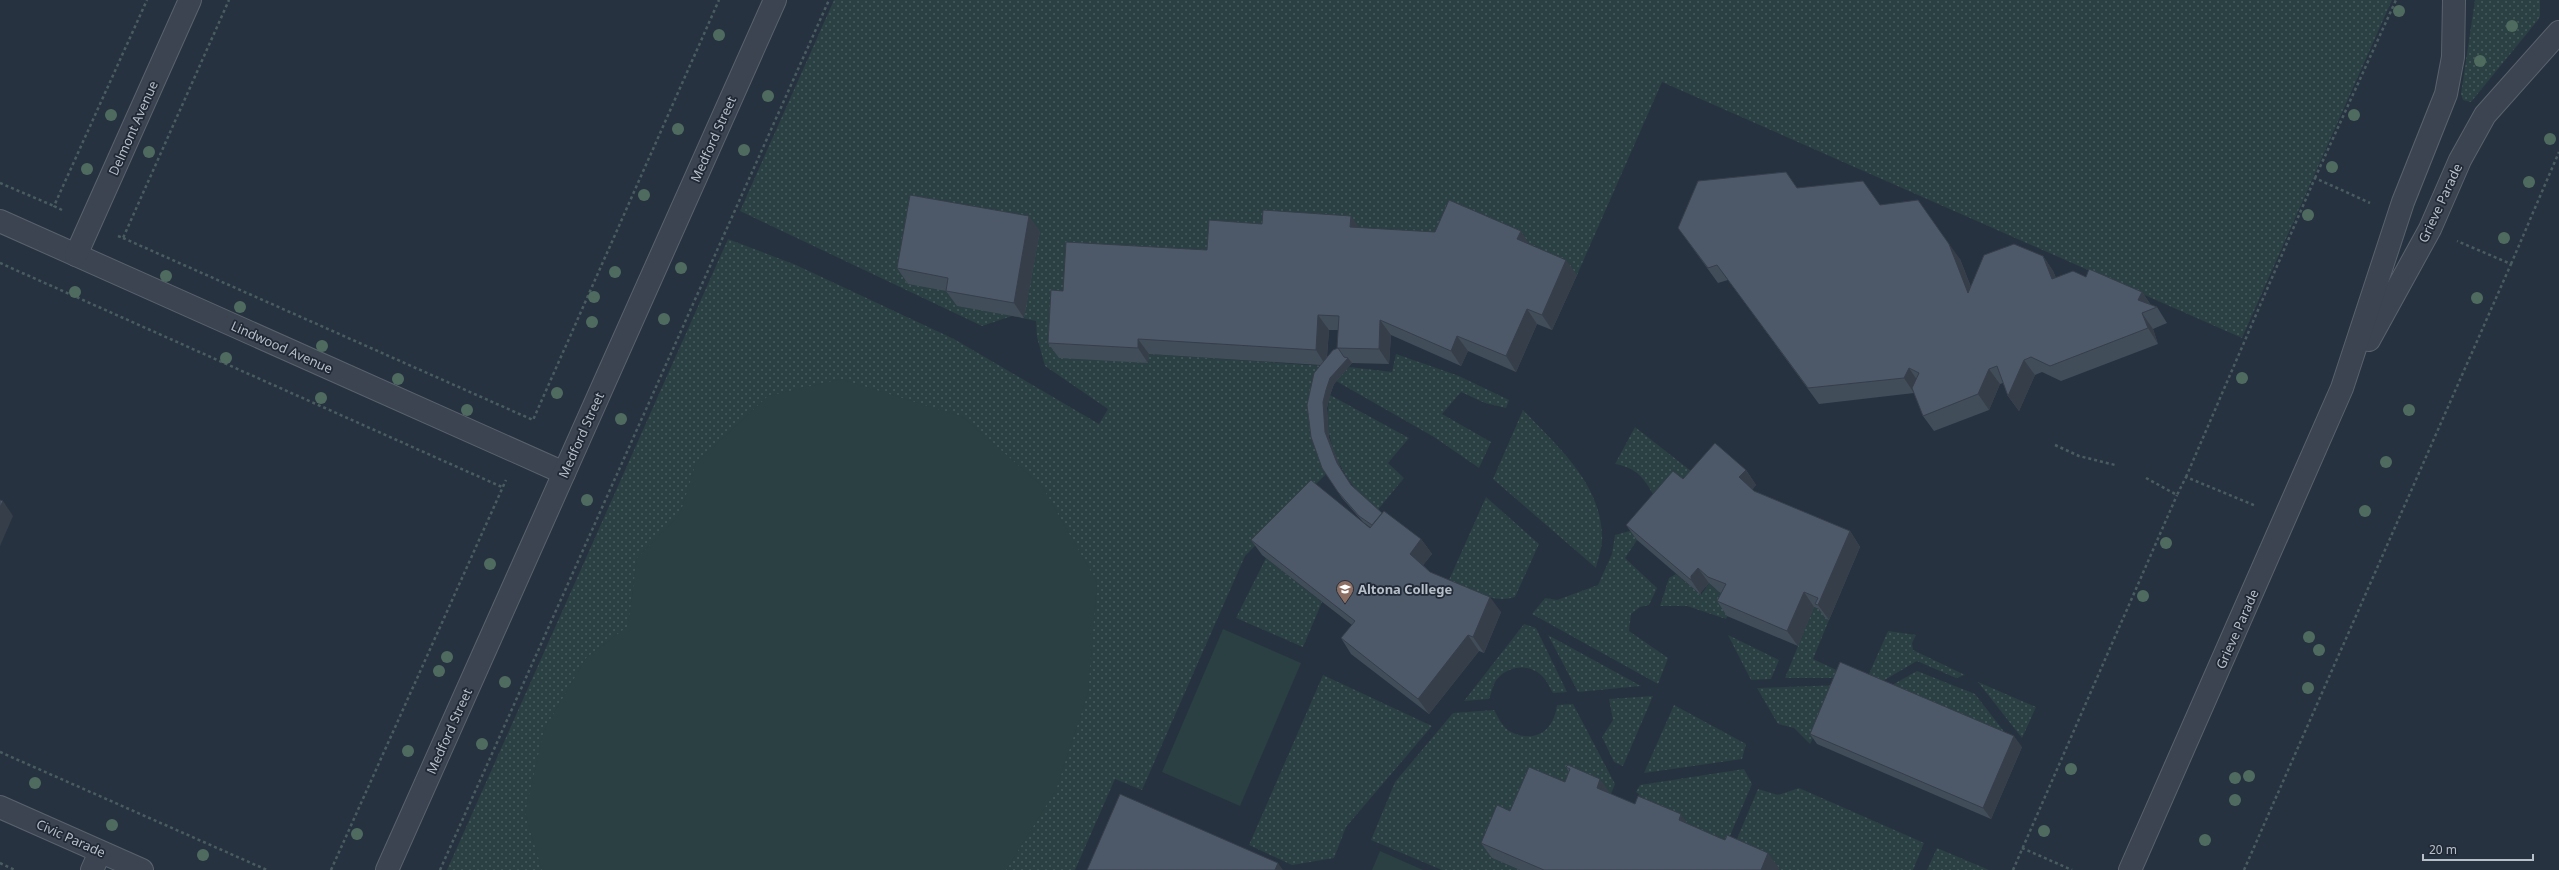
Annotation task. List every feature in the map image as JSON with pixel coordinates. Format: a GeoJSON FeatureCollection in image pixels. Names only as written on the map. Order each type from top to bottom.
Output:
{"type":"FeatureCollection","features":[{"type":"Feature","properties":{"kind":"street","name":"Delmont Avenue"},"geometry":{"type":"LineString","coordinates":[[76,255],[190,0]]}},
{"type":"Feature","properties":{"kind":"street","name":"Medford Street"},"geometry":{"type":"LineString","coordinates":[[386,870],[775,0]]}},
{"type":"Feature","properties":{"kind":"street","name":"Grieve Parade"},"geometry":{"type":"LineString","coordinates":[[2130,870],[2286,519],[2342,388],[2403,202],[2446,94],[2453,57],[2454,0]]}},
{"type":"Feature","properties":{"kind":"street","name":"Grieve Parade"},"geometry":{"type":"LineString","coordinates":[[2342,388],[2430,229],[2460,160],[2484,115],[2559,32]]}},
{"type":"Feature","properties":{"kind":"street","name":"Lindwood Avenue"},"geometry":{"type":"LineString","coordinates":[[0,221],[564,473]]}},
{"type":"Feature","properties":{"kind":"street","name":"Civic Parade"},"geometry":{"type":"LineString","coordinates":[[0,807],[96,861],[142,870]]}},
{"type":"Feature","properties":{"kind":"path"},"geometry":{"type":"LineString","coordinates":[[331,870],[719,0]]}},
{"type":"Feature","properties":{"kind":"path"},"geometry":{"type":"LineString","coordinates":[[440,870],[829,0]]}},
{"type":"Feature","properties":{"kind":"path"},"geometry":{"type":"LineString","coordinates":[[2315,178],[2396,0]]}},
{"type":"Feature","properties":{"kind":"path"},"geometry":{"type":"LineString","coordinates":[[2510,264],[2559,152]]}},
{"type":"Feature","properties":{"kind":"path"},"geometry":{"type":"LineString","coordinates":[[0,183],[54,206]]}},
{"type":"Feature","properties":{"kind":"path"},"geometry":{"type":"LineString","coordinates":[[123,238],[533,420]]}},
{"type":"Feature","properties":{"kind":"path"},"geometry":{"type":"LineString","coordinates":[[0,263],[502,487]]}},
{"type":"Feature","properties":{"kind":"path"},"geometry":{"type":"LineString","coordinates":[[2056,445],[2079,456],[2115,465]]}},
{"type":"Feature","properties":{"kind":"path"},"geometry":{"type":"LineString","coordinates":[[2013,870],[2186,477],[2286,519]]}},
{"type":"Feature","properties":{"kind":"path"},"geometry":{"type":"LineString","coordinates":[[2146,478],[2177,495]]}},
{"type":"Feature","properties":{"kind":"path"},"geometry":{"type":"LineString","coordinates":[[0,752],[267,870]]}},
{"type":"Feature","properties":{"kind":"path"},"geometry":{"type":"LineString","coordinates":[[2022,848],[2072,870]]}},
{"type":"Feature","properties":{"kind":"path"},"geometry":{"type":"LineString","coordinates":[[0,863],[15,870]]}},
{"type":"Feature","properties":{"kind":"green space"},"geometry":{"type":"Polygon","coordinates":[[[834,0],[2392,0],[2242,338],[1662,82],[1577,275],[1528,254],[1446,247],[1217,265],[1077,257],[1148,363],[1149,354],[1326,366],[1326,474],[1245,556],[1142,790],[1115,779],[1075,870],[447,870],[728,239],[796,265],[954,339],[1099,424],[1108,409],[1045,366],[1037,337],[1036,321],[1012,316],[982,326],[740,211],[834,0]]]}},
{"type":"Feature","properties":{"kind":"green space"},"geometry":{"type":"Polygon","coordinates":[[[2475,0],[2540,0],[2540,16],[2471,102],[2463,100],[2461,94],[2475,0]]]}},
{"type":"Feature","properties":{"kind":"green space"},"geometry":{"type":"Polygon","coordinates":[[[1396,354],[1459,376],[1509,400],[1506,408],[1485,403],[1461,392],[1442,414],[1491,442],[1479,468],[1434,437],[1336,381],[1349,367],[1392,372],[1396,354]]]}},
{"type":"Feature","properties":{"kind":"green space"},"geometry":{"type":"Polygon","coordinates":[[[841,379],[963,417],[1042,486],[1097,582],[1088,693],[1056,790],[1006,870],[542,870],[525,813],[544,730],[586,658],[628,626],[637,558],[680,514],[696,463],[768,396],[841,379]]]}},
{"type":"Feature","properties":{"kind":"green space"},"geometry":{"type":"Polygon","coordinates":[[[1330,395],[1409,438],[1388,463],[1404,478],[1376,512],[1354,487],[1337,459],[1328,428],[1330,395]]]}},
{"type":"Feature","properties":{"kind":"green space"},"geometry":{"type":"Polygon","coordinates":[[[1523,410],[1562,451],[1585,482],[1594,498],[1602,535],[1601,548],[1596,568],[1493,479],[1523,410]]]}},
{"type":"Feature","properties":{"kind":"green space"},"geometry":{"type":"Polygon","coordinates":[[[1635,427],[1705,482],[1637,540],[1625,558],[1657,588],[1649,605],[1640,607],[1631,614],[1629,631],[1668,658],[1658,684],[1532,614],[1545,598],[1557,600],[1598,585],[1612,554],[1615,535],[1641,528],[1654,496],[1647,484],[1639,475],[1629,468],[1615,464],[1635,427]]]}},
{"type":"Feature","properties":{"kind":"green space"},"geometry":{"type":"Polygon","coordinates":[[[1486,497],[1539,544],[1515,597],[1498,599],[1481,595],[1449,580],[1486,497]]]}},
{"type":"Feature","properties":{"kind":"green space"},"geometry":{"type":"Polygon","coordinates":[[[1266,558],[1322,602],[1303,647],[1236,618],[1266,558]]]}},
{"type":"Feature","properties":{"kind":"green space"},"geometry":{"type":"Polygon","coordinates":[[[1676,574],[1701,595],[1709,583],[1719,592],[1736,599],[1726,619],[1687,606],[1660,606],[1669,578],[1676,574]]]}},
{"type":"Feature","properties":{"kind":"green space"},"geometry":{"type":"Polygon","coordinates":[[[1814,607],[1829,613],[1826,619],[1829,620],[1813,659],[1847,675],[1846,678],[1785,678],[1814,607]]]}},
{"type":"Feature","properties":{"kind":"green space"},"geometry":{"type":"Polygon","coordinates":[[[1524,624],[1536,628],[1567,692],[1553,693],[1546,680],[1538,673],[1527,668],[1515,668],[1504,673],[1497,679],[1489,699],[1464,701],[1524,624]]]}},
{"type":"Feature","properties":{"kind":"green space"},"geometry":{"type":"Polygon","coordinates":[[[1223,629],[1301,663],[1240,806],[1162,772],[1223,629]]]}},
{"type":"Feature","properties":{"kind":"green space"},"geometry":{"type":"Polygon","coordinates":[[[1888,631],[1916,635],[1912,643],[1913,650],[1965,675],[1956,678],[1917,661],[1876,685],[1869,674],[1888,631]]]}},
{"type":"Feature","properties":{"kind":"green space"},"geometry":{"type":"Polygon","coordinates":[[[1548,635],[1641,686],[1578,692],[1548,635]]]}},
{"type":"Feature","properties":{"kind":"green space"},"geometry":{"type":"Polygon","coordinates":[[[1728,635],[1779,660],[1771,679],[1751,680],[1728,635]]]}},
{"type":"Feature","properties":{"kind":"green space"},"geometry":{"type":"Polygon","coordinates":[[[1917,671],[1975,694],[2013,743],[1885,689],[1917,671]]]}},
{"type":"Feature","properties":{"kind":"green space"},"geometry":{"type":"Polygon","coordinates":[[[1323,675],[1432,726],[1346,827],[1334,858],[1292,865],[1249,845],[1323,675]]]}},
{"type":"Feature","properties":{"kind":"green space"},"geometry":{"type":"Polygon","coordinates":[[[1978,682],[2036,707],[2022,738],[1978,682]]]}},
{"type":"Feature","properties":{"kind":"green space"},"geometry":{"type":"Polygon","coordinates":[[[1841,685],[1810,744],[1794,728],[1778,724],[1757,688],[1841,685]]]}},
{"type":"Feature","properties":{"kind":"green space"},"geometry":{"type":"Polygon","coordinates":[[[1653,696],[1623,766],[1614,762],[1602,737],[1613,720],[1609,699],[1653,696]]]}},
{"type":"Feature","properties":{"kind":"green space"},"geometry":{"type":"Polygon","coordinates":[[[1573,704],[1615,784],[1611,794],[1578,780],[1492,858],[1520,870],[1442,870],[1371,840],[1395,782],[1453,713],[1494,710],[1508,730],[1520,735],[1528,736],[1536,735],[1548,728],[1555,714],[1557,705],[1573,704]]]}},
{"type":"Feature","properties":{"kind":"green space"},"geometry":{"type":"Polygon","coordinates":[[[1674,705],[1746,744],[1742,759],[1644,773],[1674,705]]]}},
{"type":"Feature","properties":{"kind":"green space"},"geometry":{"type":"Polygon","coordinates":[[[1744,769],[1752,784],[1724,850],[1631,813],[1639,794],[1636,792],[1640,785],[1744,769]]]}},
{"type":"Feature","properties":{"kind":"green space"},"geometry":{"type":"Polygon","coordinates":[[[1799,788],[1924,843],[1913,870],[1778,870],[1779,868],[1731,853],[1758,789],[1778,795],[1799,788]]]}},
{"type":"Feature","properties":{"kind":"green space"},"geometry":{"type":"Polygon","coordinates":[[[1937,848],[1989,870],[1927,870],[1937,848]]]}},
{"type":"Feature","properties":{"kind":"green space"},"geometry":{"type":"Polygon","coordinates":[[[1380,851],[1423,870],[1372,870],[1380,851]]]}},
{"type":"Feature","properties":{"kind":"building"},"geometry":{"type":"Polygon","coordinates":[[[1786,172],[1797,188],[1863,181],[1880,205],[1918,200],[1949,244],[1968,293],[1984,255],[2014,244],[2043,256],[2052,279],[2073,271],[2086,277],[2089,269],[2142,292],[2138,300],[2157,307],[2142,313],[2148,328],[2050,366],[2031,357],[2024,360],[2008,396],[1997,366],[1989,369],[1978,394],[1923,416],[1912,388],[1919,373],[1909,368],[1904,378],[1808,388],[1717,265],[1708,268],[1678,228],[1698,181],[1786,172]]]}},
{"type":"Feature","properties":{"kind":"building"},"geometry":{"type":"Polygon","coordinates":[[[910,195],[1029,216],[1014,303],[946,291],[948,278],[897,268],[910,195]]]}},
{"type":"Feature","properties":{"kind":"building"},"geometry":{"type":"Polygon","coordinates":[[[1449,200],[1521,231],[1517,239],[1566,260],[1542,315],[1527,309],[1506,356],[1457,336],[1451,351],[1380,320],[1379,349],[1337,348],[1339,316],[1318,315],[1316,350],[1138,339],[1138,348],[1048,343],[1051,290],[1063,291],[1066,242],[1207,250],[1209,220],[1262,224],[1263,210],[1351,216],[1350,227],[1435,232],[1449,200]]]}},
{"type":"Feature","properties":{"kind":"building"},"geometry":{"type":"Polygon","coordinates":[[[1338,348],[1344,357],[1348,358],[1330,378],[1326,390],[1323,402],[1325,432],[1337,463],[1351,485],[1382,513],[1372,525],[1359,516],[1338,492],[1322,468],[1311,437],[1307,405],[1314,373],[1333,350],[1338,348]]]}},
{"type":"Feature","properties":{"kind":"building"},"geometry":{"type":"Polygon","coordinates":[[[1715,443],[1746,470],[1739,477],[1754,491],[1850,531],[1818,605],[1815,604],[1818,598],[1804,592],[1787,631],[1717,601],[1726,584],[1708,577],[1698,568],[1691,576],[1691,580],[1626,525],[1673,471],[1683,479],[1715,443]]]}},
{"type":"Feature","properties":{"kind":"building"},"geometry":{"type":"Polygon","coordinates":[[[1311,480],[1370,528],[1384,511],[1421,539],[1410,554],[1430,572],[1490,597],[1473,637],[1468,635],[1418,699],[1341,638],[1355,621],[1251,540],[1311,480]]]}},
{"type":"Feature","properties":{"kind":"building"},"geometry":{"type":"Polygon","coordinates":[[[0,500],[3,501],[0,507],[0,500]]]}},
{"type":"Feature","properties":{"kind":"building"},"geometry":{"type":"Polygon","coordinates":[[[1840,662],[2014,736],[1983,808],[1810,734],[1840,662]]]}},
{"type":"Feature","properties":{"kind":"building"},"geometry":{"type":"Polygon","coordinates":[[[1568,765],[1600,779],[1597,788],[1635,804],[1638,796],[1681,814],[1679,820],[1720,838],[1725,840],[1727,835],[1768,853],[1761,870],[1544,870],[1481,843],[1497,805],[1510,811],[1529,767],[1565,782],[1570,769],[1566,767],[1568,765]]]}},
{"type":"Feature","properties":{"kind":"building"},"geometry":{"type":"Polygon","coordinates":[[[1120,794],[1278,863],[1275,870],[1087,870],[1120,794]]]}},
{"type":"Feature","properties":{"kind":"place","name":"Altona College"},"geometry":{"type":"Point","coordinates":[1345,604]}}]}
